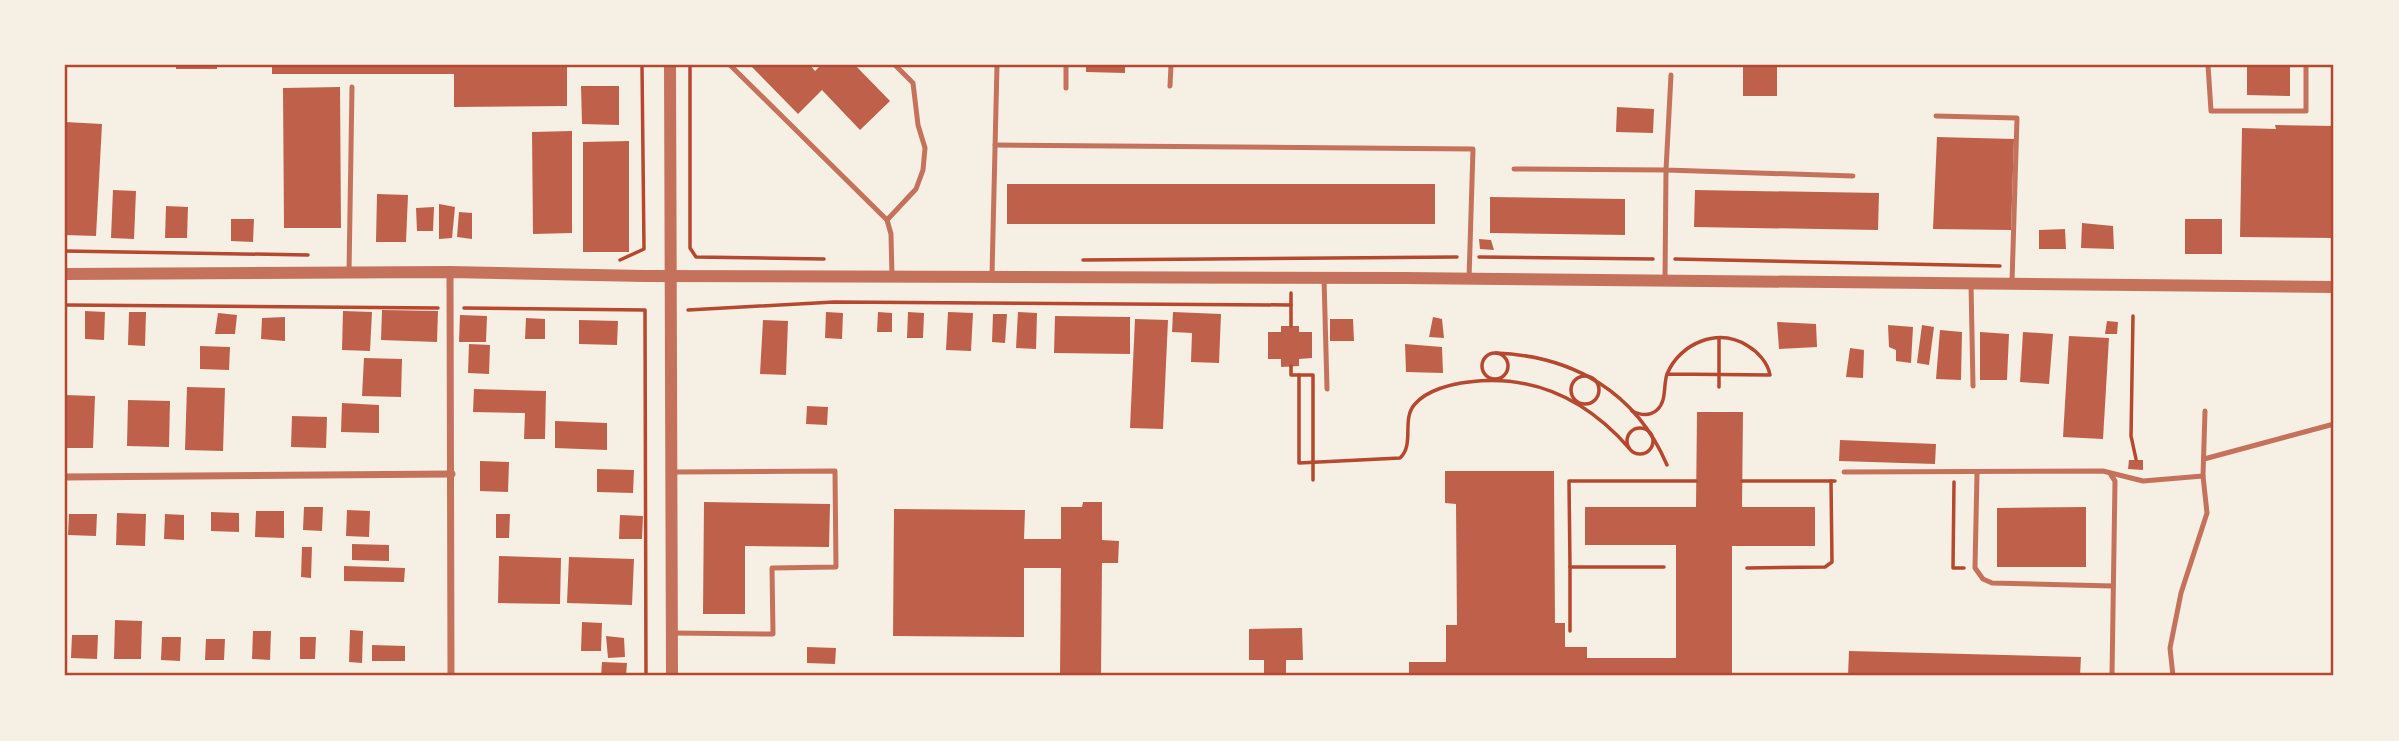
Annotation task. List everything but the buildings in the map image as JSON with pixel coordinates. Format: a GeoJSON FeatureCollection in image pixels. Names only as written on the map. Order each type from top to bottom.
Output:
{"type":"FeatureCollection","features":[{"type":"Feature","properties":{"kind":"street"},"geometry":{"type":"LineString","coordinates":[[670,65],[672,676]]}},
{"type":"Feature","properties":{"kind":"street"},"geometry":{"type":"LineString","coordinates":[[450,272],[451,676]]}},
{"type":"Feature","properties":{"kind":"street"},"geometry":{"type":"LineString","coordinates":[[65,274],[450,272],[670,276],[1324,278],[2334,287]]}},
{"type":"Feature","properties":{"kind":"street"},"geometry":{"type":"LineString","coordinates":[[65,477],[452,474]]}},
{"type":"Feature","properties":{"kind":"lane"},"geometry":{"type":"LineString","coordinates":[[887,220],[916,189],[923,170],[925,148],[918,125],[913,82],[895,65]]}},
{"type":"Feature","properties":{"kind":"lane"},"geometry":{"type":"LineString","coordinates":[[992,276],[996,65]]}},
{"type":"Feature","properties":{"kind":"lane"},"geometry":{"type":"LineString","coordinates":[[1066,65],[1066,88]]}},
{"type":"Feature","properties":{"kind":"lane"},"geometry":{"type":"LineString","coordinates":[[1170,86],[1171,65]]}},
{"type":"Feature","properties":{"kind":"lane"},"geometry":{"type":"LineString","coordinates":[[2208,65],[2211,111],[2306,111],[2306,65]]}},
{"type":"Feature","properties":{"kind":"lane"},"geometry":{"type":"LineString","coordinates":[[731,66],[887,220],[891,234],[892,276]]}},
{"type":"Feature","properties":{"kind":"lane"},"geometry":{"type":"LineString","coordinates":[[1665,281],[1671,75]]}},
{"type":"Feature","properties":{"kind":"lane"},"geometry":{"type":"LineString","coordinates":[[349,273],[352,87]]}},
{"type":"Feature","properties":{"kind":"lane"},"geometry":{"type":"LineString","coordinates":[[1936,116],[2017,118],[2011,285]]}},
{"type":"Feature","properties":{"kind":"lane"},"geometry":{"type":"LineString","coordinates":[[995,145],[1473,149],[1469,279]]}},
{"type":"Feature","properties":{"kind":"lane"},"geometry":{"type":"LineString","coordinates":[[1514,169],[1667,170],[1853,176]]}},
{"type":"Feature","properties":{"kind":"lane"},"geometry":{"type":"LineString","coordinates":[[1324,278],[1327,388]]}},
{"type":"Feature","properties":{"kind":"lane"},"geometry":{"type":"LineString","coordinates":[[1971,283],[1973,386]]}},
{"type":"Feature","properties":{"kind":"lane"},"geometry":{"type":"LineString","coordinates":[[2173,676],[2170,648],[2182,593],[2207,513],[2203,476],[2205,411]]}},
{"type":"Feature","properties":{"kind":"lane"},"geometry":{"type":"LineString","coordinates":[[2204,459],[2334,424]]}},
{"type":"Feature","properties":{"kind":"lane"},"geometry":{"type":"LineString","coordinates":[[672,633],[773,634],[772,568],[836,567],[835,471],[673,472]]}},
{"type":"Feature","properties":{"kind":"lane"},"geometry":{"type":"LineString","coordinates":[[1844,472],[2103,471],[2143,481],[2203,476]]}},
{"type":"Feature","properties":{"kind":"lane"},"geometry":{"type":"LineString","coordinates":[[1977,473],[1975,568],[1983,579],[1992,583],[2113,586]]}},
{"type":"Feature","properties":{"kind":"lane"},"geometry":{"type":"LineString","coordinates":[[2111,475],[2115,481],[2112,676]]}},
{"type":"Feature","properties":{"kind":"path"},"geometry":{"type":"LineString","coordinates":[[642,65],[644,249]]}},
{"type":"Feature","properties":{"kind":"path"},"geometry":{"type":"LineString","coordinates":[[690,65],[690,248],[696,257],[835,259]]}},
{"type":"Feature","properties":{"kind":"path"},"geometry":{"type":"LineString","coordinates":[[1074,260],[1469,257],[1666,259]]}},
{"type":"Feature","properties":{"kind":"path"},"geometry":{"type":"LineString","coordinates":[[1291,278],[1291,326]]}},
{"type":"Feature","properties":{"kind":"path"},"geometry":{"type":"LineString","coordinates":[[688,310],[834,302],[1291,306]]}},
{"type":"Feature","properties":{"kind":"path"},"geometry":{"type":"LineString","coordinates":[[65,305],[645,310],[646,676]]}},
{"type":"Feature","properties":{"kind":"path"},"geometry":{"type":"LineString","coordinates":[[2133,316],[2131,436],[2136,459]]}},
{"type":"Feature","properties":{"kind":"path"},"geometry":{"type":"LineString","coordinates":[[1632,411],[1647,415],[1657,410],[1663,400],[1668,374],[1689,347],[1719,338],[1749,347],[1764,362],[1769,375],[1668,374]]}},
{"type":"Feature","properties":{"kind":"path"},"geometry":{"type":"LineString","coordinates":[[1719,338],[1719,387]]}},
{"type":"Feature","properties":{"kind":"path"},"geometry":{"type":"LineString","coordinates":[[1299,375],[1299,463],[1400,458],[1407,447],[1408,413],[1416,403],[1429,393],[1460,383],[1502,377],[1508,369],[1505,357],[1496,353]]}},
{"type":"Feature","properties":{"kind":"path"},"geometry":{"type":"LineString","coordinates":[[1629,448],[1627,438],[1633,430],[1643,429],[1651,435],[1652,445],[1646,453],[1636,454],[1629,448],[1609,425],[1555,390],[1487,376],[1482,367],[1485,358],[1496,353],[1531,354],[1565,364],[1592,378],[1632,411],[1651,435],[1667,466]]}},
{"type":"Feature","properties":{"kind":"path"},"geometry":{"type":"LineString","coordinates":[[1291,366],[1291,375],[1313,375],[1313,480]]}},
{"type":"Feature","properties":{"kind":"path"},"geometry":{"type":"LineString","coordinates":[[1581,376],[1592,378],[1598,387],[1597,398],[1588,404],[1577,402],[1570,390],[1574,380],[1581,376]]}},
{"type":"Feature","properties":{"kind":"path"},"geometry":{"type":"LineString","coordinates":[[1570,631],[1569,481],[1696,481]]}},
{"type":"Feature","properties":{"kind":"path"},"geometry":{"type":"LineString","coordinates":[[1742,481],[1844,481]]}},
{"type":"Feature","properties":{"kind":"path"},"geometry":{"type":"LineString","coordinates":[[1747,568],[1825,567],[1832,562],[1831,481]]}},
{"type":"Feature","properties":{"kind":"path"},"geometry":{"type":"LineString","coordinates":[[1941,482],[1955,482],[1953,568],[1975,568]]}},
{"type":"Feature","properties":{"kind":"path"},"geometry":{"type":"LineString","coordinates":[[1570,567],[1664,567]]}}]}
